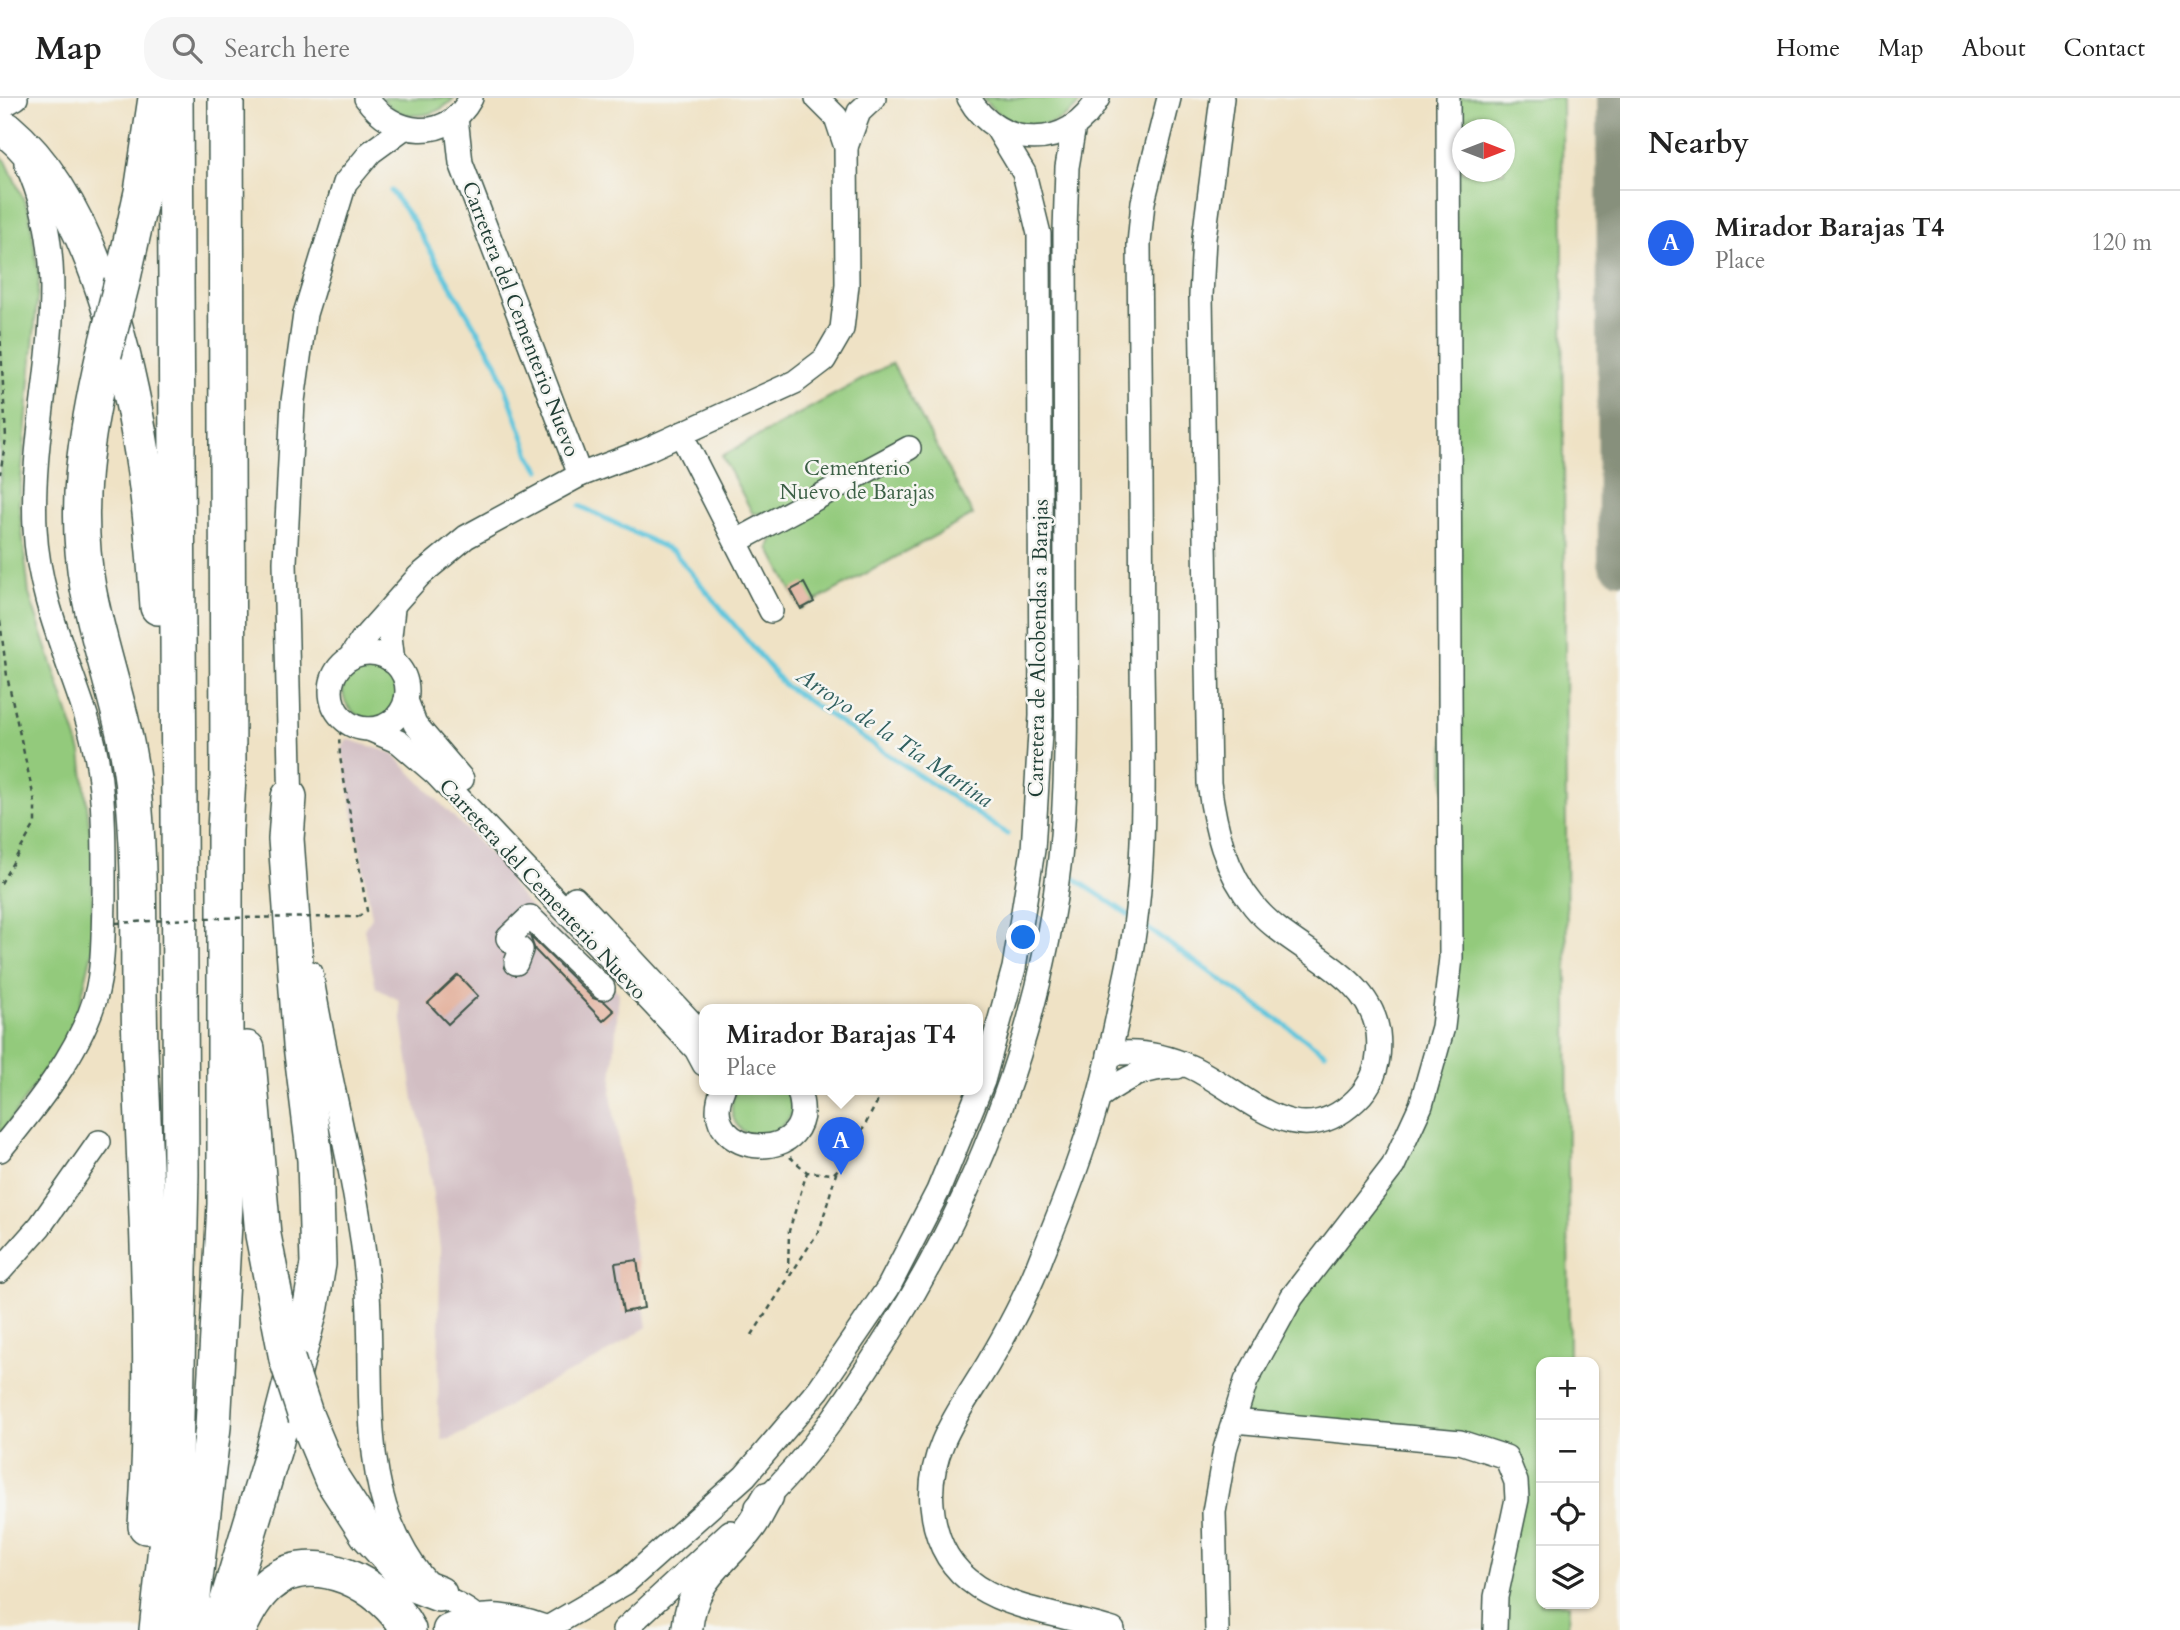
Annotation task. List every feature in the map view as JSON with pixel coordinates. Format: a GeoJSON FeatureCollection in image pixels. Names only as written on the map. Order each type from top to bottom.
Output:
{"type":"FeatureCollection","features":[{"type":"Feature","properties":{"kind":"highway"},"geometry":{"type":"LineString","coordinates":[[156,98],[163,133],[178,906],[179,1344],[175,1464],[157,1630]]}},
{"type":"Feature","properties":{"kind":"highway"},"geometry":{"type":"LineString","coordinates":[[135,1630],[149,1482],[151,1338],[137,978],[135,823],[131,777],[120,719],[88,588],[81,482],[86,433],[121,282],[175,98]]}},
{"type":"Feature","properties":{"kind":"highway"},"geometry":{"type":"LineString","coordinates":[[189,1630],[213,1426],[225,1204],[225,830],[228,777],[226,98]]}},
{"type":"Feature","properties":{"kind":"highway"},"geometry":{"type":"LineString","coordinates":[[6,113],[48,173],[73,216],[101,283],[130,394],[146,488],[156,582],[166,850],[178,906]]}},
{"type":"Feature","properties":{"kind":"highway"},"geometry":{"type":"LineString","coordinates":[[228,777],[237,831],[243,990],[263,1235],[287,1359],[306,1417],[332,1479],[367,1534],[413,1584],[439,1594]]}},
{"type":"Feature","properties":{"kind":"highway"},"geometry":{"type":"LineString","coordinates":[[219,1630],[274,1448],[311,1306],[317,1264],[315,1160],[300,1045],[286,839],[289,797]]}},
{"type":"Feature","properties":{"kind":"highway"},"geometry":{"type":"LineString","coordinates":[[238,1630],[248,1609],[268,1585],[290,1573],[315,1570],[333,1572],[374,1589],[390,1604],[408,1630]]}},
{"type":"Feature","properties":{"kind":"main road"},"geometry":{"type":"LineString","coordinates":[[687,1630],[691,1604],[707,1573],[751,1526],[768,1497]]}},
{"type":"Feature","properties":{"kind":"main road"},"geometry":{"type":"LineString","coordinates":[[448,1630],[477,1618],[514,1620],[544,1630]]}},
{"type":"Feature","properties":{"kind":"street","name":"Carretera del Cementerio Nuevo"},"geometry":{"type":"LineString","coordinates":[[366,98],[388,121],[445,144],[461,163]]}},
{"type":"Feature","properties":{"kind":"street"},"geometry":{"type":"LineString","coordinates":[[471,98],[456,117],[433,128],[412,129],[371,152],[345,183],[305,314],[293,401],[285,562],[289,797],[303,927],[322,1043],[359,1215],[367,1283],[374,1450],[385,1507],[416,1569],[439,1594],[466,1607],[477,1618]]}},
{"type":"Feature","properties":{"kind":"street","name":"Carretera del Cementerio Nuevo"},"geometry":{"type":"LineString","coordinates":[[350,658],[362,640],[419,576],[466,537],[580,475],[681,435],[795,382],[824,360],[842,329],[847,285],[846,147],[836,117],[817,98]]}},
{"type":"Feature","properties":{"kind":"street"},"geometry":{"type":"LineString","coordinates":[[846,147],[859,112],[874,98]]}},
{"type":"Feature","properties":{"kind":"street"},"geometry":{"type":"LineString","coordinates":[[951,98],[973,104],[998,130],[1036,139],[1050,137],[1074,126],[1088,115],[1098,98]]}},
{"type":"Feature","properties":{"kind":"street"},"geometry":{"type":"LineString","coordinates":[[1113,1630],[1012,1605],[975,1585],[945,1549],[935,1526],[932,1503],[937,1452],[990,1360],[1041,1259],[1079,1162],[1100,1096],[1129,965],[1138,890],[1143,751],[1139,244],[1143,202],[1169,98]]}},
{"type":"Feature","properties":{"kind":"street"},"geometry":{"type":"LineString","coordinates":[[1109,1054],[1132,1068],[1144,1060],[1190,1067],[1257,1110],[1282,1121],[1309,1122],[1334,1117],[1369,1088],[1378,1062],[1379,1042],[1375,1015],[1361,994],[1255,908],[1224,856],[1213,817],[1209,769],[1201,296],[1204,238],[1222,98]]}},
{"type":"Feature","properties":{"kind":"street"},"geometry":{"type":"LineString","coordinates":[[1217,1630],[1214,1512],[1225,1449],[1246,1381],[1292,1297],[1393,1166],[1421,1105],[1443,1027],[1451,958],[1448,98]]}},
{"type":"Feature","properties":{"kind":"street"},"geometry":{"type":"LineString","coordinates":[[0,1150],[70,1052],[95,998],[103,939],[105,819],[100,774],[87,716],[61,649],[40,569],[33,476],[53,310],[53,257],[44,209],[6,113]]}},
{"type":"Feature","properties":{"kind":"street","name":"Carretera del Cementerio Nuevo"},"geometry":{"type":"LineString","coordinates":[[456,117],[461,163],[580,475]]}},
{"type":"Feature","properties":{"kind":"street","name":"Carretera de Alcobendas a Barajas"},"geometry":{"type":"LineString","coordinates":[[624,1630],[768,1497],[846,1402],[912,1298],[957,1211],[1008,1089],[1040,975],[1060,858],[1066,727],[1066,167],[1074,126]]}},
{"type":"Feature","properties":{"kind":"street","name":"Carretera de Alcobendas a Barajas"},"geometry":{"type":"LineString","coordinates":[[983,1081],[1014,968],[1033,850],[1041,716],[1039,234],[1024,173],[998,130]]}},
{"type":"Feature","properties":{"kind":"street"},"geometry":{"type":"LineString","coordinates":[[681,435],[771,611]]}},
{"type":"Feature","properties":{"kind":"street"},"geometry":{"type":"LineString","coordinates":[[737,541],[773,524],[909,448]]}},
{"type":"Feature","properties":{"kind":"street"},"geometry":{"type":"LineString","coordinates":[[393,608],[390,636],[393,662],[405,679],[406,700],[392,721],[369,729],[345,721],[332,700],[334,676],[350,658],[374,653],[393,662]]}},
{"type":"Feature","properties":{"kind":"street","name":"Carretera del Cementerio Nuevo"},"geometry":{"type":"LineString","coordinates":[[406,700],[415,723],[436,752],[699,1030]]}},
{"type":"Feature","properties":{"kind":"street","name":"Carretera del Cementerio Nuevo"},"geometry":{"type":"LineString","coordinates":[[369,729],[399,742],[436,774],[699,1054]]}},
{"type":"Feature","properties":{"kind":"street"},"geometry":{"type":"LineString","coordinates":[[516,962],[521,950],[508,938],[530,917],[603,988]]}},
{"type":"Feature","properties":{"kind":"street"},"geometry":{"type":"LineString","coordinates":[[1119,1007],[1125,1027],[1144,1060]]}},
{"type":"Feature","properties":{"kind":"street"},"geometry":{"type":"LineString","coordinates":[[1100,1096],[1129,1075],[1144,1060]]}},
{"type":"Feature","properties":{"kind":"street"},"geometry":{"type":"LineString","coordinates":[[721,1095],[721,1120],[738,1142],[764,1148],[778,1145],[797,1126],[802,1113],[799,1095]]}},
{"type":"Feature","properties":{"kind":"street","name":"Carretera de Alcobendas a Barajas"},"geometry":{"type":"LineString","coordinates":[[544,1630],[625,1583],[745,1476],[819,1389],[888,1288],[938,1191],[977,1095]]}},
{"type":"Feature","properties":{"kind":"street"},"geometry":{"type":"LineString","coordinates":[[0,1270],[40,1226],[99,1142]]}},
{"type":"Feature","properties":{"kind":"street"},"geometry":{"type":"LineString","coordinates":[[1234,1421],[1460,1442],[1490,1449],[1506,1457],[1512,1465],[1517,1499],[1496,1597],[1495,1630]]}},
{"type":"Feature","properties":{"kind":"path"},"geometry":{"type":"LineString","coordinates":[[0,331],[5,438],[0,474]]}},
{"type":"Feature","properties":{"kind":"path"},"geometry":{"type":"LineString","coordinates":[[0,621],[7,676],[35,803],[35,824],[0,885]]}},
{"type":"Feature","properties":{"kind":"path"},"geometry":{"type":"LineString","coordinates":[[116,923],[206,918],[358,917],[367,911],[340,757],[339,735],[344,731]]}},
{"type":"Feature","properties":{"kind":"path"},"geometry":{"type":"LineString","coordinates":[[778,1145],[807,1171],[824,1174],[837,1170],[845,1163],[881,1095]]}},
{"type":"Feature","properties":{"kind":"path"},"geometry":{"type":"LineString","coordinates":[[752,1335],[820,1229],[837,1170]]}},
{"type":"Feature","properties":{"kind":"path"},"geometry":{"type":"LineString","coordinates":[[788,1277],[789,1231],[807,1171]]}},
{"type":"Feature","properties":{"kind":"shaded area"},"geometry":{"type":"Polygon","coordinates":[[[347,739],[392,753],[509,874],[511,884],[532,910],[574,946],[619,993],[611,1094],[647,1327],[597,1359],[526,1394],[479,1425],[450,1439],[442,1440],[438,1413],[440,1248],[424,1130],[414,1100],[399,1000],[376,988],[364,929],[372,917],[342,749],[347,739]]]}},
{"type":"Feature","properties":{"kind":"green space"},"geometry":{"type":"Polygon","coordinates":[[[382,98],[454,98],[428,114],[408,115],[398,112],[382,98]]]}},
{"type":"Feature","properties":{"kind":"green space"},"geometry":{"type":"Polygon","coordinates":[[[983,98],[1083,98],[1061,119],[1033,125],[1006,118],[993,110],[983,98]]]}},
{"type":"Feature","properties":{"kind":"green space"},"geometry":{"type":"Polygon","coordinates":[[[1448,98],[1562,98],[1569,1357],[1536,1357],[1536,1609],[1569,1609],[1568,1630],[1495,1630],[1517,1499],[1506,1457],[1234,1421],[1246,1381],[1393,1166],[1443,1027],[1448,98]]]}},
{"type":"Feature","properties":{"kind":"green space"},"geometry":{"type":"Polygon","coordinates":[[[0,155],[6,161],[29,211],[39,278],[19,503],[29,594],[81,752],[92,849],[93,948],[74,1029],[0,1135],[0,155]]]}},
{"type":"Feature","properties":{"kind":"green space","name":"Cementerio Nuevo de Barajas"},"geometry":{"type":"Polygon","coordinates":[[[892,363],[973,515],[801,609],[769,548],[775,531],[768,516],[763,513],[753,514],[722,456],[892,363]]]}},
{"type":"Feature","properties":{"kind":"green space"},"geometry":{"type":"Polygon","coordinates":[[[372,661],[383,663],[396,674],[401,690],[399,701],[388,714],[372,719],[361,717],[348,706],[343,690],[345,679],[356,666],[372,661]]]}},
{"type":"Feature","properties":{"kind":"green space"},"geometry":{"type":"Polygon","coordinates":[[[735,1095],[789,1095],[793,1112],[782,1126],[770,1134],[758,1136],[747,1133],[738,1126],[733,1116],[732,1103],[735,1095]]]}},
{"type":"Feature","properties":{"kind":"building"},"geometry":{"type":"Polygon","coordinates":[[[804,583],[814,602],[801,609],[791,590],[804,583]]]}},
{"type":"Feature","properties":{"kind":"building"},"geometry":{"type":"Polygon","coordinates":[[[530,936],[593,998],[605,1002],[614,1011],[603,1021],[535,950],[530,936]]]}},
{"type":"Feature","properties":{"kind":"building"},"geometry":{"type":"Polygon","coordinates":[[[458,975],[478,996],[448,1024],[428,1003],[458,975]]]}},
{"type":"Feature","properties":{"kind":"building"},"geometry":{"type":"Polygon","coordinates":[[[637,1260],[644,1308],[623,1312],[615,1263],[637,1260]]]}},
{"type":"Feature","properties":{"kind":"waterway","name":"Arroyo de la Tía Martina"},"geometry":{"type":"LineString","coordinates":[[391,191],[411,218],[497,364],[532,460],[540,470]]}},
{"type":"Feature","properties":{"kind":"waterway","name":"Arroyo de la Tía Martina"},"geometry":{"type":"LineString","coordinates":[[580,506],[674,552],[784,685],[1007,834]]}},
{"type":"Feature","properties":{"kind":"waterway","name":"Arroyo de la Tía Martina"},"geometry":{"type":"LineString","coordinates":[[1074,878],[1129,915]]}},
{"type":"Feature","properties":{"kind":"waterway","name":"Arroyo de la Tía Martina"},"geometry":{"type":"LineString","coordinates":[[1140,923],[1325,1053]]}},
{"type":"Feature","properties":{"kind":"taxiway"},"geometry":{"type":"LineString","coordinates":[[1618,98],[1620,561]]}},
{"type":"Feature","properties":{"kind":"place","name":"Mirador Barajas T4"},"geometry":{"type":"Point","coordinates":[841,1175]}}]}
